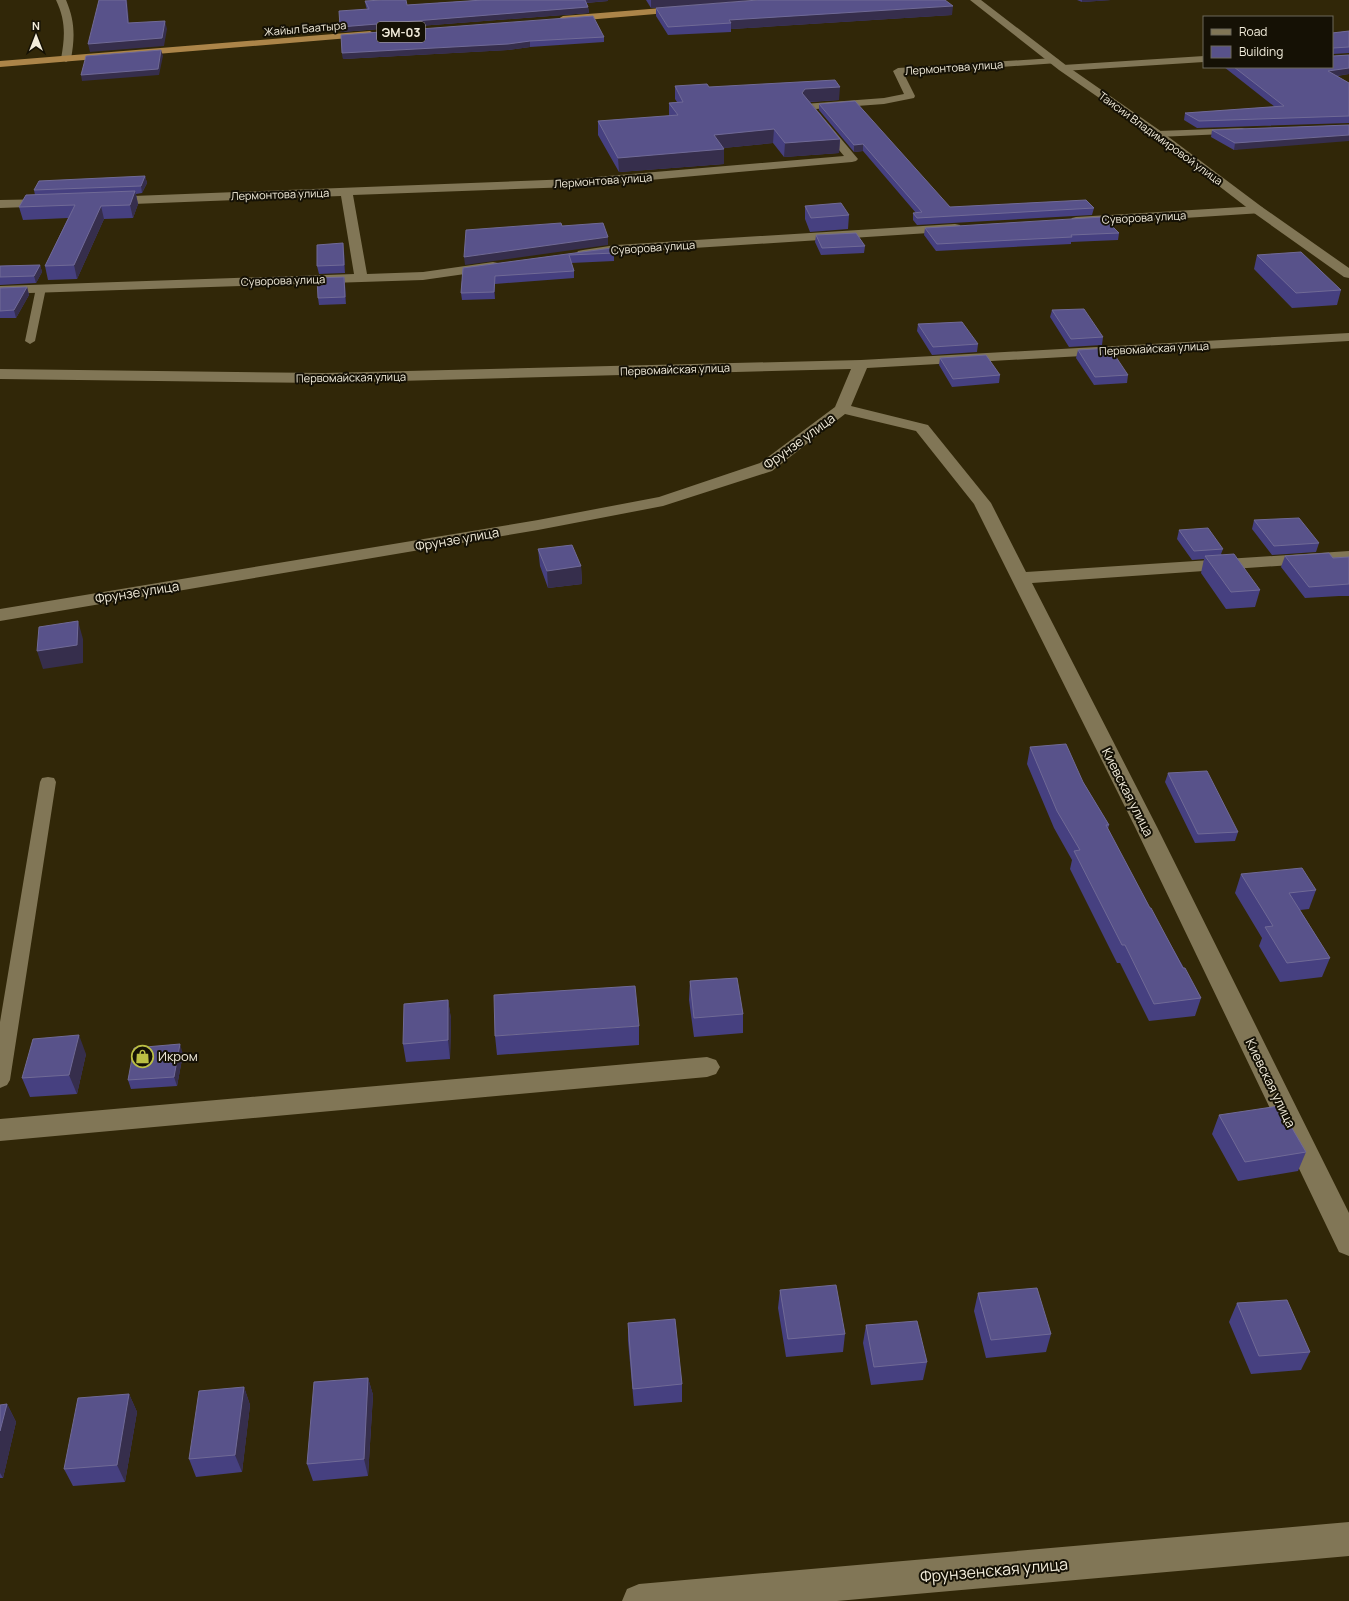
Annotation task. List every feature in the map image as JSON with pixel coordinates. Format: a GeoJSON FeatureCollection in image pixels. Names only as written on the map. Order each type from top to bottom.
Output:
{"type":"FeatureCollection","features":[{"type":"Feature","properties":{"kind":"highway"},"geometry":{"type":"LineString","coordinates":[[549,20],[700,8]]}},
{"type":"Feature","properties":{"kind":"highway","name":"Жайыл Баатыра"},"geometry":{"type":"LineString","coordinates":[[0,64],[383,33]]}},
{"type":"Feature","properties":{"kind":"street"},"geometry":{"type":"LineString","coordinates":[[61,0],[69,16],[70,36],[66,59]]}},
{"type":"Feature","properties":{"kind":"street","name":"Таисии Владимировой улица"},"geometry":{"type":"LineString","coordinates":[[975,0],[1058,64],[1158,134],[1258,210],[1349,274]]}},
{"type":"Feature","properties":{"kind":"street","name":"Лермонтова улица"},"geometry":{"type":"LineString","coordinates":[[92,201],[572,183],[852,159],[808,106],[884,101],[910,96],[898,71],[1058,64],[1203,60]]}},
{"type":"Feature","properties":{"kind":"street"},"geometry":{"type":"LineString","coordinates":[[1158,134],[1253,130]]}},
{"type":"Feature","properties":{"kind":"street"},"geometry":{"type":"LineString","coordinates":[[346,192],[362,278]]}},
{"type":"Feature","properties":{"kind":"street"},"geometry":{"type":"LineString","coordinates":[[0,204],[62,202]]}},
{"type":"Feature","properties":{"kind":"street","name":"Суворова улица"},"geometry":{"type":"LineString","coordinates":[[1061,222],[1258,210]]}},
{"type":"Feature","properties":{"kind":"street","name":"Суворова улица"},"geometry":{"type":"LineString","coordinates":[[570,256],[624,249],[966,227]]}},
{"type":"Feature","properties":{"kind":"street","name":"Суворова улица"},"geometry":{"type":"LineString","coordinates":[[0,290],[423,276],[508,264]]}},
{"type":"Feature","properties":{"kind":"street","name":"Первомайская улица"},"geometry":{"type":"LineString","coordinates":[[0,374],[324,378],[861,364],[1349,337]]}},
{"type":"Feature","properties":{"kind":"street","name":"Фрунзе улица"},"geometry":{"type":"LineString","coordinates":[[0,614],[530,527],[663,501],[766,467],[842,409],[861,364]]}},
{"type":"Feature","properties":{"kind":"street","name":"Киевская улица"},"geometry":{"type":"LineString","coordinates":[[842,409],[922,428],[982,503],[1146,827],[1349,1243]]}},
{"type":"Feature","properties":{"kind":"street"},"geometry":{"type":"LineString","coordinates":[[1020,578],[1349,556]]}},
{"type":"Feature","properties":{"kind":"street"},"geometry":{"type":"LineString","coordinates":[[0,1130],[708,1067]]}},
{"type":"Feature","properties":{"kind":"street","name":"Фрунзенская улица"},"geometry":{"type":"LineString","coordinates":[[639,1601],[1349,1539]]}},
{"type":"Feature","properties":{"kind":"lane"},"geometry":{"type":"LineString","coordinates":[[30,341],[40,288]]}},
{"type":"Feature","properties":{"kind":"lane"},"geometry":{"type":"LineString","coordinates":[[0,1080],[48,782]]}},
{"type":"Feature","properties":{"kind":"building"},"geometry":{"type":"Polygon","coordinates":[[[99,0],[126,0],[128,23],[165,21],[162,38],[88,44],[99,0]]]}},
{"type":"Feature","properties":{"kind":"building"},"geometry":{"type":"Polygon","coordinates":[[[406,0],[407,5],[483,0],[585,0],[588,7],[340,27],[339,11],[369,9],[365,1],[406,0]]]}},
{"type":"Feature","properties":{"kind":"building"},"geometry":{"type":"Polygon","coordinates":[[[758,0],[945,0],[953,6],[729,20],[731,23],[668,27],[656,8],[758,0]]]}},
{"type":"Feature","properties":{"kind":"building"},"geometry":{"type":"Polygon","coordinates":[[[593,16],[604,37],[342,53],[341,35],[593,16]]]}},
{"type":"Feature","properties":{"kind":"building"},"geometry":{"type":"Polygon","coordinates":[[[1349,31],[1349,47],[1333,48],[1333,33],[1349,31]]]}},
{"type":"Feature","properties":{"kind":"building"},"geometry":{"type":"Polygon","coordinates":[[[161,50],[158,69],[81,75],[86,56],[161,50]]]}},
{"type":"Feature","properties":{"kind":"building"},"geometry":{"type":"Polygon","coordinates":[[[1349,55],[1349,68],[1328,71],[1349,83],[1349,116],[1199,121],[1185,113],[1284,106],[1235,68],[1333,68],[1333,56],[1349,55]]]}},
{"type":"Feature","properties":{"kind":"building"},"geometry":{"type":"Polygon","coordinates":[[[835,80],[840,87],[805,89],[802,93],[840,139],[785,143],[774,129],[714,135],[724,149],[618,158],[598,121],[678,115],[669,103],[683,102],[675,86],[707,84],[709,87],[835,80]]]}},
{"type":"Feature","properties":{"kind":"building"},"geometry":{"type":"Polygon","coordinates":[[[855,101],[950,207],[1086,200],[1094,208],[917,218],[913,213],[922,212],[863,144],[854,145],[819,104],[855,101]]]}},
{"type":"Feature","properties":{"kind":"building"},"geometry":{"type":"Polygon","coordinates":[[[1349,125],[1349,135],[1235,143],[1212,130],[1349,125]]]}},
{"type":"Feature","properties":{"kind":"building"},"geometry":{"type":"Polygon","coordinates":[[[145,176],[141,186],[34,190],[39,181],[145,176]]]}},
{"type":"Feature","properties":{"kind":"building"},"geometry":{"type":"Polygon","coordinates":[[[135,191],[130,205],[101,206],[74,265],[45,266],[75,205],[19,207],[26,195],[135,191]]]}},
{"type":"Feature","properties":{"kind":"building"},"geometry":{"type":"Polygon","coordinates":[[[841,203],[849,215],[811,218],[805,206],[841,203]]]}},
{"type":"Feature","properties":{"kind":"building"},"geometry":{"type":"Polygon","coordinates":[[[1103,217],[1119,233],[937,244],[925,228],[1103,217]]]}},
{"type":"Feature","properties":{"kind":"building"},"geometry":{"type":"Polygon","coordinates":[[[561,223],[562,226],[603,223],[608,237],[464,257],[466,230],[561,223]]]}},
{"type":"Feature","properties":{"kind":"building"},"geometry":{"type":"Polygon","coordinates":[[[856,233],[865,246],[822,248],[816,235],[856,233]]]}},
{"type":"Feature","properties":{"kind":"building"},"geometry":{"type":"Polygon","coordinates":[[[343,243],[344,265],[317,266],[317,245],[343,243]]]}},
{"type":"Feature","properties":{"kind":"building"},"geometry":{"type":"Polygon","coordinates":[[[612,248],[614,253],[569,255],[574,271],[495,276],[494,292],[461,293],[463,268],[612,248]]]}},
{"type":"Feature","properties":{"kind":"building"},"geometry":{"type":"Polygon","coordinates":[[[1301,252],[1341,290],[1296,293],[1257,255],[1301,252]]]}},
{"type":"Feature","properties":{"kind":"building"},"geometry":{"type":"Polygon","coordinates":[[[40,265],[34,276],[0,277],[0,266],[40,265]]]}},
{"type":"Feature","properties":{"kind":"building"},"geometry":{"type":"Polygon","coordinates":[[[344,277],[345,297],[318,298],[317,278],[344,277]]]}},
{"type":"Feature","properties":{"kind":"building"},"geometry":{"type":"Polygon","coordinates":[[[27,287],[14,310],[0,311],[0,288],[27,287]]]}},
{"type":"Feature","properties":{"kind":"building"},"geometry":{"type":"Polygon","coordinates":[[[1084,309],[1103,337],[1071,339],[1052,310],[1084,309]]]}},
{"type":"Feature","properties":{"kind":"building"},"geometry":{"type":"Polygon","coordinates":[[[962,322],[978,344],[933,347],[918,324],[962,322]]]}},
{"type":"Feature","properties":{"kind":"building"},"geometry":{"type":"Polygon","coordinates":[[[1110,348],[1128,375],[1095,377],[1078,350],[1110,348]]]}},
{"type":"Feature","properties":{"kind":"building"},"geometry":{"type":"Polygon","coordinates":[[[986,355],[1000,375],[953,379],[940,358],[986,355]]]}},
{"type":"Feature","properties":{"kind":"building"},"geometry":{"type":"Polygon","coordinates":[[[1299,518],[1319,543],[1274,546],[1254,520],[1299,518]]]}},
{"type":"Feature","properties":{"kind":"building"},"geometry":{"type":"Polygon","coordinates":[[[1208,528],[1223,549],[1194,551],[1179,530],[1208,528]]]}},
{"type":"Feature","properties":{"kind":"building"},"geometry":{"type":"Polygon","coordinates":[[[572,545],[581,566],[547,571],[538,549],[572,545]]]}},
{"type":"Feature","properties":{"kind":"building"},"geometry":{"type":"Polygon","coordinates":[[[1329,553],[1333,558],[1349,557],[1349,584],[1309,587],[1285,556],[1329,553]]]}},
{"type":"Feature","properties":{"kind":"building"},"geometry":{"type":"Polygon","coordinates":[[[1234,554],[1260,590],[1231,592],[1205,556],[1234,554]]]}},
{"type":"Feature","properties":{"kind":"building"},"geometry":{"type":"Polygon","coordinates":[[[78,621],[77,645],[37,651],[39,627],[78,621]]]}},
{"type":"Feature","properties":{"kind":"building"},"geometry":{"type":"Polygon","coordinates":[[[1066,744],[1083,782],[1109,825],[1106,825],[1150,908],[1201,998],[1154,1004],[1125,945],[1122,945],[1074,851],[1080,850],[1057,811],[1030,747],[1066,744]]]}},
{"type":"Feature","properties":{"kind":"building"},"geometry":{"type":"Polygon","coordinates":[[[1207,771],[1238,832],[1198,834],[1168,773],[1207,771]]]}},
{"type":"Feature","properties":{"kind":"building"},"geometry":{"type":"Polygon","coordinates":[[[1302,868],[1316,890],[1289,893],[1330,958],[1287,963],[1265,927],[1273,926],[1241,874],[1302,868]]]}},
{"type":"Feature","properties":{"kind":"building"},"geometry":{"type":"Polygon","coordinates":[[[737,978],[743,1014],[694,1018],[690,981],[737,978]]]}},
{"type":"Feature","properties":{"kind":"building"},"geometry":{"type":"Polygon","coordinates":[[[635,986],[639,1026],[495,1036],[494,995],[635,986]]]}},
{"type":"Feature","properties":{"kind":"building"},"geometry":{"type":"Polygon","coordinates":[[[448,1000],[448,1040],[403,1044],[404,1004],[448,1000]]]}},
{"type":"Feature","properties":{"kind":"building"},"geometry":{"type":"Polygon","coordinates":[[[79,1035],[69,1075],[22,1078],[33,1039],[79,1035]]]}},
{"type":"Feature","properties":{"kind":"building"},"geometry":{"type":"Polygon","coordinates":[[[180,1044],[174,1077],[128,1080],[134,1048],[180,1044]]]}},
{"type":"Feature","properties":{"kind":"building"},"geometry":{"type":"Polygon","coordinates":[[[1279,1106],[1306,1152],[1245,1162],[1219,1115],[1279,1106]]]}},
{"type":"Feature","properties":{"kind":"building"},"geometry":{"type":"Polygon","coordinates":[[[836,1285],[845,1334],[788,1339],[780,1290],[836,1285]]]}},
{"type":"Feature","properties":{"kind":"building"},"geometry":{"type":"Polygon","coordinates":[[[1037,1288],[1051,1334],[991,1340],[978,1293],[1037,1288]]]}},
{"type":"Feature","properties":{"kind":"building"},"geometry":{"type":"Polygon","coordinates":[[[1287,1300],[1310,1352],[1259,1356],[1237,1303],[1287,1300]]]}},
{"type":"Feature","properties":{"kind":"building"},"geometry":{"type":"Polygon","coordinates":[[[675,1319],[682,1384],[633,1389],[628,1323],[675,1319]]]}},
{"type":"Feature","properties":{"kind":"building"},"geometry":{"type":"Polygon","coordinates":[[[917,1321],[927,1362],[874,1367],[866,1325],[917,1321]]]}},
{"type":"Feature","properties":{"kind":"building"},"geometry":{"type":"Polygon","coordinates":[[[368,1378],[364,1459],[307,1464],[314,1382],[368,1378]]]}},
{"type":"Feature","properties":{"kind":"building"},"geometry":{"type":"Polygon","coordinates":[[[244,1387],[235,1455],[189,1459],[199,1391],[244,1387]]]}},
{"type":"Feature","properties":{"kind":"building"},"geometry":{"type":"Polygon","coordinates":[[[129,1394],[117,1465],[64,1469],[78,1398],[129,1394]]]}},
{"type":"Feature","properties":{"kind":"building"},"geometry":{"type":"Polygon","coordinates":[[[7,1404],[0,1431],[0,1405],[7,1404]]]}},
{"type":"Feature","properties":{"kind":"place","name":"Икром"},"geometry":{"type":"Point","coordinates":[143,1056]}}]}
